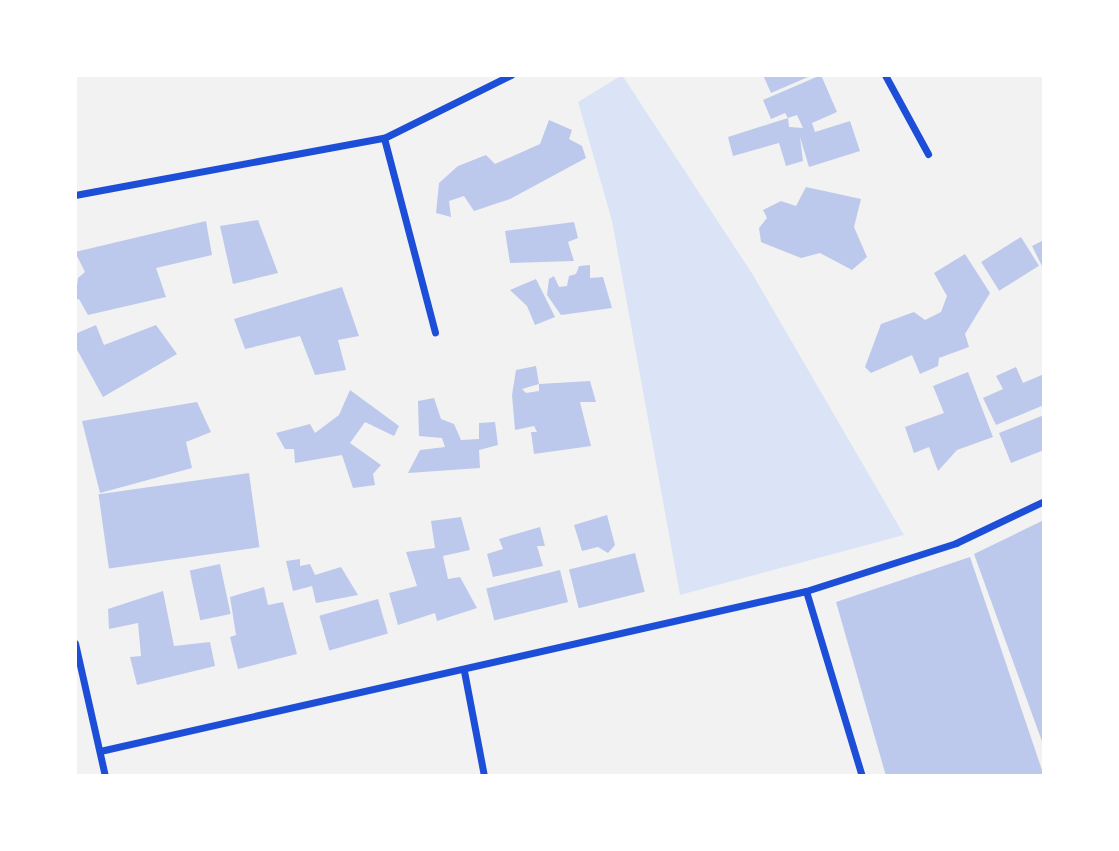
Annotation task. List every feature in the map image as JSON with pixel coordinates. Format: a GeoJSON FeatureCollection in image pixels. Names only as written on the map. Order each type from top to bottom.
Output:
{"type":"FeatureCollection","features":[{"type":"Feature","properties":{"kind":"street"},"geometry":{"type":"LineString","coordinates":[[75,195],[384,138],[511,75]]}},
{"type":"Feature","properties":{"kind":"street"},"geometry":{"type":"LineString","coordinates":[[885,75],[928,154]]}},
{"type":"Feature","properties":{"kind":"street"},"geometry":{"type":"LineString","coordinates":[[384,138],[435,332]]}},
{"type":"Feature","properties":{"kind":"street"},"geometry":{"type":"LineString","coordinates":[[100,751],[464,671],[806,591],[956,543],[1044,501]]}},
{"type":"Feature","properties":{"kind":"street"},"geometry":{"type":"LineString","coordinates":[[806,591],[862,776]]}},
{"type":"Feature","properties":{"kind":"street"},"geometry":{"type":"LineString","coordinates":[[75,643],[105,776]]}},
{"type":"Feature","properties":{"kind":"street"},"geometry":{"type":"LineString","coordinates":[[464,671],[484,776]]}},
{"type":"Feature","properties":{"kind":"shaded area"},"geometry":{"type":"Polygon","coordinates":[[[622,75],[753,275],[904,535],[680,595],[612,221],[578,102],[622,75]]]}},
{"type":"Feature","properties":{"kind":"building"},"geometry":{"type":"Polygon","coordinates":[[[763,75],[807,75],[808,77],[771,93],[763,75]]]}},
{"type":"Feature","properties":{"kind":"building"},"geometry":{"type":"Polygon","coordinates":[[[821,75],[837,112],[812,123],[815,132],[850,121],[860,151],[809,167],[800,137],[803,161],[786,166],[779,143],[733,156],[728,137],[788,118],[785,113],[771,119],[763,100],[821,75]],[[797,115],[788,118],[789,127],[803,128],[797,115]]]}},
{"type":"Feature","properties":{"kind":"building"},"geometry":{"type":"Polygon","coordinates":[[[549,120],[572,130],[569,139],[582,146],[586,158],[510,199],[474,211],[464,196],[449,201],[451,217],[436,213],[439,183],[458,166],[486,155],[495,164],[540,144],[549,120]]]}},
{"type":"Feature","properties":{"kind":"building"},"geometry":{"type":"Polygon","coordinates":[[[806,187],[861,199],[854,227],[867,257],[852,270],[820,253],[801,258],[761,242],[759,228],[767,218],[763,210],[781,201],[796,206],[806,187]]]}},
{"type":"Feature","properties":{"kind":"building"},"geometry":{"type":"Polygon","coordinates":[[[258,220],[278,273],[233,284],[220,226],[258,220]]]}},
{"type":"Feature","properties":{"kind":"building"},"geometry":{"type":"Polygon","coordinates":[[[206,221],[212,255],[156,268],[166,297],[88,315],[79,299],[75,300],[78,278],[85,272],[75,252],[206,221]]]}},
{"type":"Feature","properties":{"kind":"building"},"geometry":{"type":"Polygon","coordinates":[[[574,222],[578,238],[568,242],[574,261],[510,263],[505,231],[574,222]]]}},
{"type":"Feature","properties":{"kind":"building"},"geometry":{"type":"Polygon","coordinates":[[[1021,237],[1039,266],[999,291],[981,262],[1021,237]]]}},
{"type":"Feature","properties":{"kind":"building"},"geometry":{"type":"Polygon","coordinates":[[[1044,240],[1044,270],[1032,246],[1044,240]]]}},
{"type":"Feature","properties":{"kind":"building"},"geometry":{"type":"Polygon","coordinates":[[[965,254],[990,293],[965,334],[969,347],[939,358],[938,366],[920,374],[912,355],[871,373],[865,367],[881,324],[914,312],[925,320],[941,312],[947,296],[934,273],[965,254]]]}},
{"type":"Feature","properties":{"kind":"building"},"geometry":{"type":"Polygon","coordinates":[[[590,265],[590,278],[603,277],[612,308],[561,315],[547,295],[549,279],[554,276],[559,287],[567,286],[569,276],[576,274],[579,266],[590,265]]]}},
{"type":"Feature","properties":{"kind":"building"},"geometry":{"type":"Polygon","coordinates":[[[536,279],[555,317],[535,325],[527,306],[510,290],[536,279]]]}},
{"type":"Feature","properties":{"kind":"building"},"geometry":{"type":"Polygon","coordinates":[[[342,287],[359,336],[338,340],[346,370],[315,375],[300,336],[245,349],[234,319],[342,287]]]}},
{"type":"Feature","properties":{"kind":"building"},"geometry":{"type":"Polygon","coordinates":[[[96,325],[104,345],[156,325],[177,354],[103,397],[75,346],[75,334],[96,325]]]}},
{"type":"Feature","properties":{"kind":"building"},"geometry":{"type":"Polygon","coordinates":[[[536,366],[539,384],[590,381],[596,402],[580,402],[591,446],[534,454],[531,432],[537,432],[534,426],[515,430],[512,395],[516,370],[536,366]],[[539,384],[522,389],[526,393],[539,391],[539,384]]]}},
{"type":"Feature","properties":{"kind":"building"},"geometry":{"type":"Polygon","coordinates":[[[1016,367],[1023,383],[1044,374],[1044,405],[996,425],[983,398],[1003,389],[996,376],[1016,367]]]}},
{"type":"Feature","properties":{"kind":"building"},"geometry":{"type":"Polygon","coordinates":[[[968,372],[993,437],[957,450],[938,471],[929,447],[914,453],[905,427],[944,413],[933,386],[968,372]]]}},
{"type":"Feature","properties":{"kind":"building"},"geometry":{"type":"Polygon","coordinates":[[[350,390],[399,426],[394,436],[365,422],[350,443],[381,465],[373,474],[375,485],[353,488],[342,455],[295,463],[294,449],[285,449],[276,433],[310,424],[315,433],[339,415],[350,390]]]}},
{"type":"Feature","properties":{"kind":"building"},"geometry":{"type":"Polygon","coordinates":[[[434,398],[441,419],[454,424],[461,440],[479,439],[479,423],[495,422],[498,445],[479,450],[480,468],[408,473],[420,450],[445,447],[442,438],[419,436],[418,401],[434,398]]]}},
{"type":"Feature","properties":{"kind":"building"},"geometry":{"type":"Polygon","coordinates":[[[197,402],[211,432],[186,442],[192,468],[100,493],[82,421],[197,402]]]}},
{"type":"Feature","properties":{"kind":"building"},"geometry":{"type":"Polygon","coordinates":[[[1044,415],[1044,450],[1011,463],[999,433],[1044,415]]]}},
{"type":"Feature","properties":{"kind":"building"},"geometry":{"type":"Polygon","coordinates":[[[249,473],[259,547],[109,568],[98,494],[249,473]]]}},
{"type":"Feature","properties":{"kind":"building"},"geometry":{"type":"Polygon","coordinates":[[[607,515],[615,545],[608,553],[598,547],[582,551],[574,525],[607,515]]]}},
{"type":"Feature","properties":{"kind":"building"},"geometry":{"type":"Polygon","coordinates":[[[461,517],[470,550],[443,556],[448,579],[460,577],[477,608],[437,621],[435,613],[398,625],[389,593],[417,586],[406,552],[435,548],[431,521],[461,517]]]}},
{"type":"Feature","properties":{"kind":"building"},"geometry":{"type":"Polygon","coordinates":[[[1044,520],[1044,747],[974,554],[1044,520]]]}},
{"type":"Feature","properties":{"kind":"building"},"geometry":{"type":"Polygon","coordinates":[[[540,527],[545,546],[537,546],[543,566],[493,577],[487,554],[503,549],[499,539],[540,527]]]}},
{"type":"Feature","properties":{"kind":"building"},"geometry":{"type":"Polygon","coordinates":[[[635,553],[645,592],[579,608],[569,569],[635,553]]]}},
{"type":"Feature","properties":{"kind":"building"},"geometry":{"type":"Polygon","coordinates":[[[970,557],[1044,776],[886,776],[836,602],[970,557]]]}},
{"type":"Feature","properties":{"kind":"building"},"geometry":{"type":"Polygon","coordinates":[[[300,559],[300,566],[310,564],[315,575],[341,567],[358,595],[316,603],[312,586],[293,591],[286,561],[300,559]]]}},
{"type":"Feature","properties":{"kind":"building"},"geometry":{"type":"Polygon","coordinates":[[[220,564],[231,614],[200,620],[190,570],[220,564]]]}},
{"type":"Feature","properties":{"kind":"building"},"geometry":{"type":"Polygon","coordinates":[[[560,570],[568,602],[494,620],[486,588],[560,570]]]}},
{"type":"Feature","properties":{"kind":"building"},"geometry":{"type":"Polygon","coordinates":[[[264,587],[268,605],[283,602],[297,654],[238,669],[230,637],[236,635],[230,597],[264,587]]]}},
{"type":"Feature","properties":{"kind":"building"},"geometry":{"type":"Polygon","coordinates":[[[163,591],[174,646],[210,642],[215,666],[137,685],[130,657],[141,656],[138,623],[109,629],[108,609],[163,591]]]}},
{"type":"Feature","properties":{"kind":"building"},"geometry":{"type":"Polygon","coordinates":[[[378,599],[388,634],[329,650],[319,616],[378,599]]]}}]}
